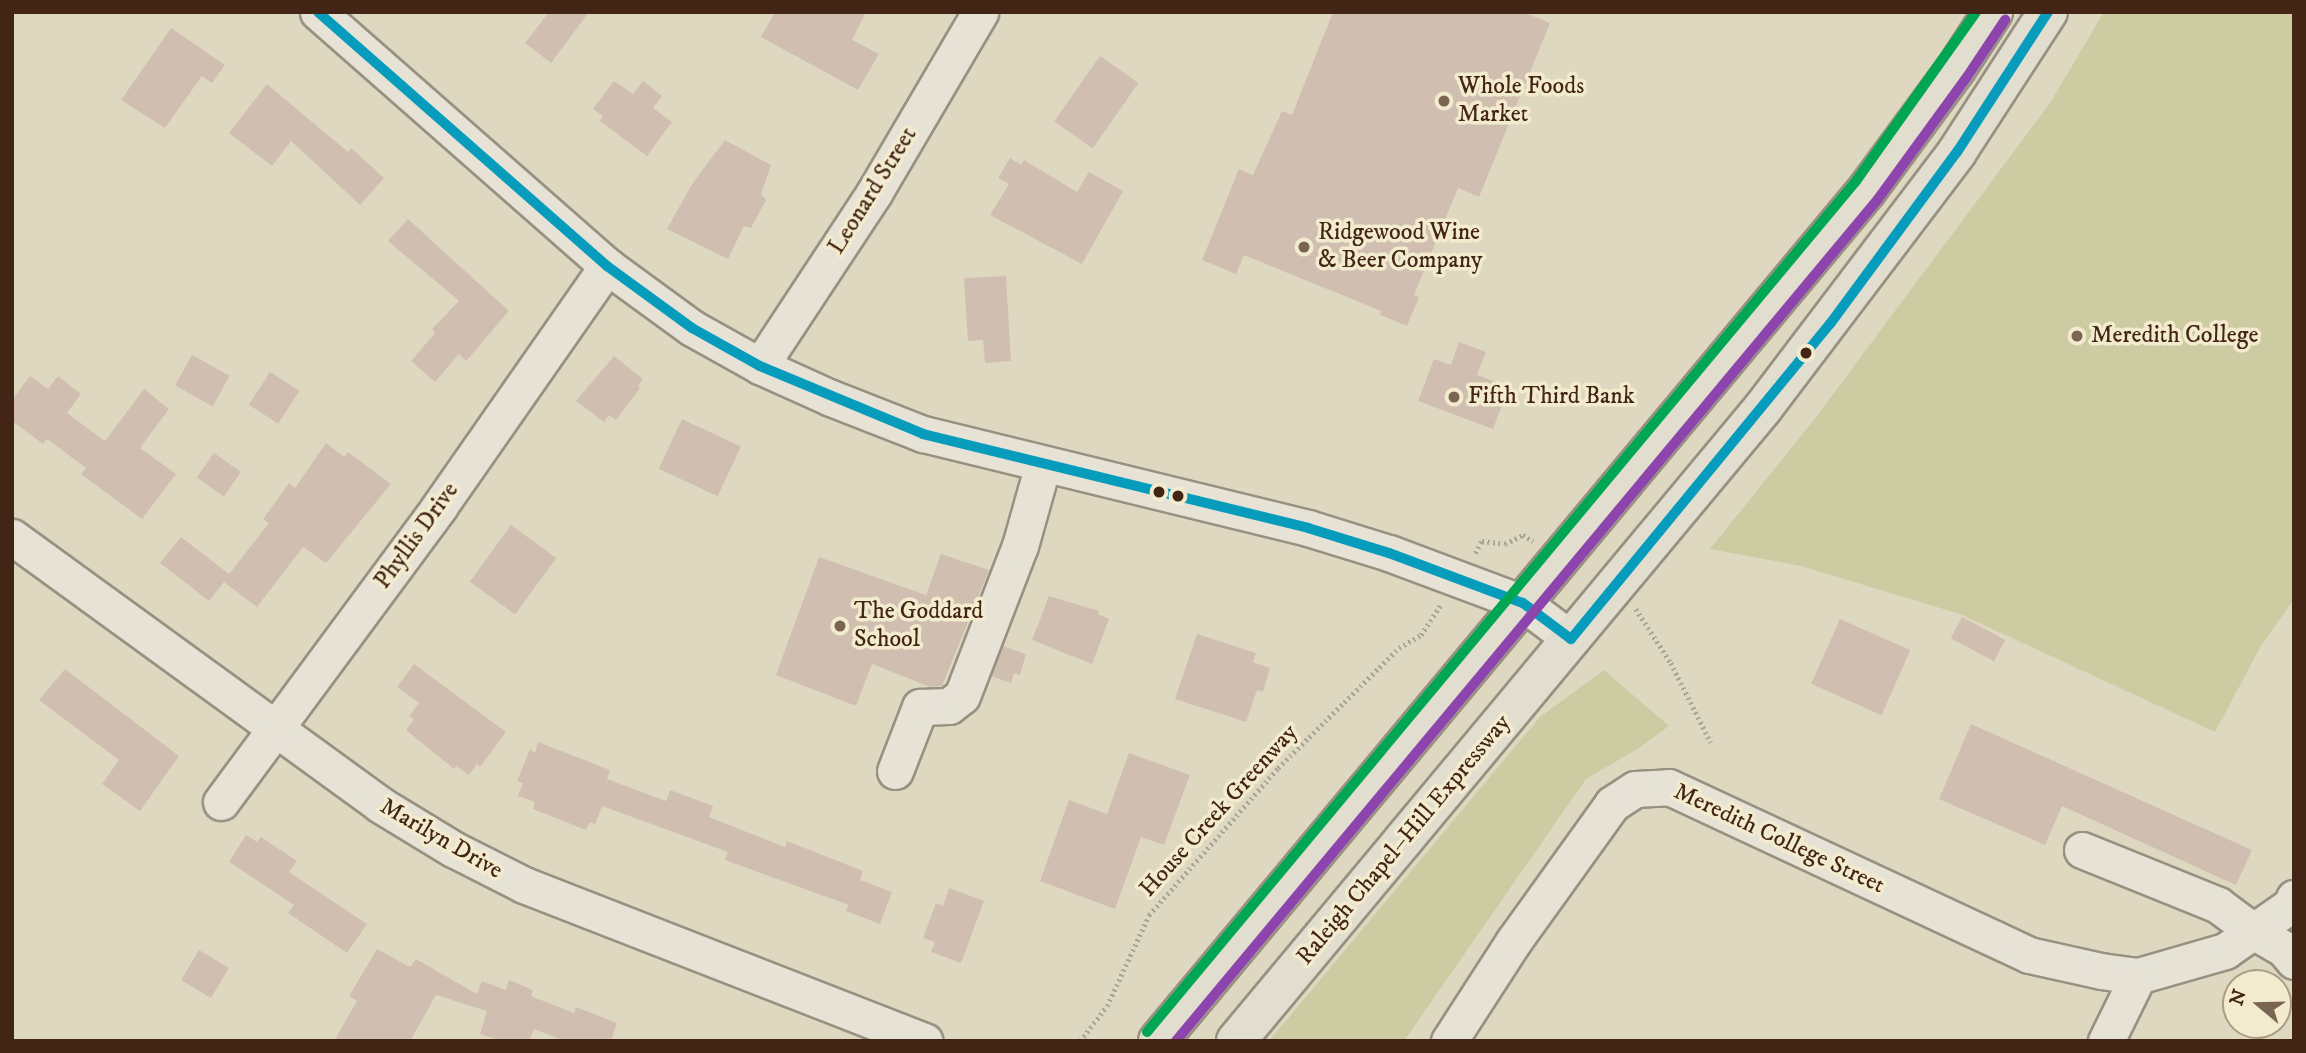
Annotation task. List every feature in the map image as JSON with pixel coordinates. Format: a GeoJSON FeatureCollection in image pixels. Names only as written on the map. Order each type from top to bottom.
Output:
{"type":"FeatureCollection","features":[{"type":"Feature","properties":{"kind":"main road"},"geometry":{"type":"LineString","coordinates":[[1158,1041],[1867,190],[1956,69],[1993,12]]}},
{"type":"Feature","properties":{"kind":"main road","name":"Raleigh Chapel–Hill Expressway"},"geometry":{"type":"LineString","coordinates":[[1236,1041],[1830,324],[1957,152],[2048,12]]}},
{"type":"Feature","properties":{"kind":"street"},"geometry":{"type":"LineString","coordinates":[[318,12],[607,266],[692,328],[760,366],[916,431],[1308,528],[1523,603],[1571,639]]}},
{"type":"Feature","properties":{"kind":"street","name":"Leonard Street"},"geometry":{"type":"LineString","coordinates":[[760,366],[874,193],[980,12]]}},
{"type":"Feature","properties":{"kind":"street","name":"Phyllis Drive"},"geometry":{"type":"LineString","coordinates":[[221,802],[439,507],[607,266]]}},
{"type":"Feature","properties":{"kind":"street"},"geometry":{"type":"LineString","coordinates":[[895,771],[920,707],[948,706],[962,696],[1020,546],[1043,464]]}},
{"type":"Feature","properties":{"kind":"street","name":"Marilyn Drive"},"geometry":{"type":"LineString","coordinates":[[12,537],[379,804],[453,849],[524,885],[925,1041]]}},
{"type":"Feature","properties":{"kind":"street","name":"Meredith College Street"},"geometry":{"type":"LineString","coordinates":[[1449,1041],[1513,942],[1612,804],[1635,789],[1669,787],[2029,955],[2138,976],[2225,951],[2291,905],[2294,898]]}},
{"type":"Feature","properties":{"kind":"street"},"geometry":{"type":"LineString","coordinates":[[2081,850],[2218,905],[2253,931],[2283,948],[2294,961]]}},
{"type":"Feature","properties":{"kind":"street"},"geometry":{"type":"LineString","coordinates":[[2106,1041],[2138,976]]}},
{"type":"Feature","properties":{"kind":"path"},"geometry":{"type":"LineString","coordinates":[[1482,541],[1505,544],[1522,535]]}},
{"type":"Feature","properties":{"kind":"path"},"geometry":{"type":"LineString","coordinates":[[1634,606],[1671,663],[1711,743]]}},
{"type":"Feature","properties":{"kind":"path","name":"House Creek Greenway"},"geometry":{"type":"LineString","coordinates":[[1080,1041],[1107,1006],[1149,915],[1278,768],[1328,716],[1399,648],[1421,635]]}},
{"type":"Feature","properties":{"kind":"green space"},"geometry":{"type":"Polygon","coordinates":[[[2104,12],[2294,12],[2294,599],[2262,644],[2215,732],[1960,614],[1801,566],[1710,549],[1813,421],[2050,103],[2104,12]]]}},
{"type":"Feature","properties":{"kind":"green space"},"geometry":{"type":"Polygon","coordinates":[[[1604,670],[1669,726],[1639,748],[1586,779],[1404,1041],[1269,1041],[1540,717],[1604,670]]]}},
{"type":"Feature","properties":{"kind":"building"},"geometry":{"type":"Polygon","coordinates":[[[549,12],[589,12],[551,63],[525,43],[549,12]]]}},
{"type":"Feature","properties":{"kind":"building"},"geometry":{"type":"Polygon","coordinates":[[[775,12],[866,12],[852,40],[879,54],[858,90],[761,37],[775,12]]]}},
{"type":"Feature","properties":{"kind":"building"},"geometry":{"type":"Polygon","coordinates":[[[1333,12],[1523,12],[1550,23],[1479,197],[1458,188],[1414,295],[1419,297],[1407,326],[1380,315],[1381,311],[1244,255],[1236,274],[1202,260],[1239,169],[1253,175],[1282,111],[1292,115],[1333,12]]]}},
{"type":"Feature","properties":{"kind":"building"},"geometry":{"type":"Polygon","coordinates":[[[171,28],[225,65],[212,83],[202,76],[165,128],[121,100],[171,28]]]}},
{"type":"Feature","properties":{"kind":"building"},"geometry":{"type":"Polygon","coordinates":[[[1100,56],[1139,83],[1093,148],[1054,122],[1100,56]]]}},
{"type":"Feature","properties":{"kind":"building"},"geometry":{"type":"Polygon","coordinates":[[[614,81],[633,94],[643,81],[662,96],[653,108],[672,122],[647,156],[600,121],[603,116],[593,109],[614,81]]]}},
{"type":"Feature","properties":{"kind":"building"},"geometry":{"type":"Polygon","coordinates":[[[267,84],[348,152],[351,148],[384,178],[360,205],[291,141],[272,166],[229,133],[267,84]]]}},
{"type":"Feature","properties":{"kind":"building"},"geometry":{"type":"Polygon","coordinates":[[[725,140],[771,165],[761,194],[766,200],[751,228],[744,226],[728,259],[667,229],[692,184],[725,140]]]}},
{"type":"Feature","properties":{"kind":"building"},"geometry":{"type":"Polygon","coordinates":[[[1010,158],[1021,165],[1024,160],[1077,192],[1089,172],[1123,191],[1082,264],[990,215],[1009,184],[998,178],[1010,158]]]}},
{"type":"Feature","properties":{"kind":"building"},"geometry":{"type":"Polygon","coordinates":[[[408,219],[509,311],[466,361],[459,354],[435,382],[411,361],[435,333],[432,329],[459,301],[388,241],[408,219]]]}},
{"type":"Feature","properties":{"kind":"building"},"geometry":{"type":"Polygon","coordinates":[[[1006,276],[1011,361],[985,363],[983,340],[968,341],[964,278],[1006,276]]]}},
{"type":"Feature","properties":{"kind":"building"},"geometry":{"type":"Polygon","coordinates":[[[1459,342],[1486,352],[1477,375],[1509,387],[1493,429],[1418,401],[1434,359],[1451,365],[1459,342]]]}},
{"type":"Feature","properties":{"kind":"building"},"geometry":{"type":"Polygon","coordinates":[[[192,355],[230,376],[213,406],[175,386],[192,355]]]}},
{"type":"Feature","properties":{"kind":"building"},"geometry":{"type":"Polygon","coordinates":[[[614,356],[643,379],[638,386],[640,388],[616,420],[609,415],[604,422],[576,401],[614,356]]]}},
{"type":"Feature","properties":{"kind":"building"},"geometry":{"type":"Polygon","coordinates":[[[270,372],[299,391],[278,424],[249,405],[270,372]]]}},
{"type":"Feature","properties":{"kind":"building"},"geometry":{"type":"Polygon","coordinates":[[[30,376],[48,389],[58,376],[81,394],[67,413],[105,441],[144,389],[169,409],[140,448],[176,474],[142,519],[81,474],[86,468],[47,439],[43,444],[12,421],[12,400],[30,376]]]}},
{"type":"Feature","properties":{"kind":"building"},"geometry":{"type":"Polygon","coordinates":[[[682,419],[741,446],[718,496],[659,469],[682,419]]]}},
{"type":"Feature","properties":{"kind":"building"},"geometry":{"type":"Polygon","coordinates":[[[326,443],[344,457],[348,452],[391,484],[326,563],[303,547],[257,607],[224,582],[209,601],[160,563],[181,537],[229,574],[269,523],[263,519],[289,483],[295,488],[326,443]]]}},
{"type":"Feature","properties":{"kind":"building"},"geometry":{"type":"Polygon","coordinates":[[[214,453],[241,472],[224,497],[197,478],[214,453]]]}},
{"type":"Feature","properties":{"kind":"building"},"geometry":{"type":"Polygon","coordinates":[[[511,525],[556,558],[515,615],[470,582],[511,525]]]}},
{"type":"Feature","properties":{"kind":"building"},"geometry":{"type":"Polygon","coordinates":[[[941,554],[989,570],[942,686],[930,687],[872,664],[856,706],[776,675],[819,557],[926,595],[941,554]]]}},
{"type":"Feature","properties":{"kind":"building"},"geometry":{"type":"Polygon","coordinates":[[[1049,596],[1099,611],[1098,614],[1109,619],[1092,664],[1032,640],[1049,596]]]}},
{"type":"Feature","properties":{"kind":"building"},"geometry":{"type":"Polygon","coordinates":[[[1962,617],[2005,640],[1994,661],[1951,638],[1962,617]]]}},
{"type":"Feature","properties":{"kind":"building"},"geometry":{"type":"Polygon","coordinates":[[[1840,619],[1910,650],[1881,715],[1811,684],[1840,619]]]}},
{"type":"Feature","properties":{"kind":"building"},"geometry":{"type":"Polygon","coordinates":[[[1197,634],[1256,653],[1253,662],[1270,668],[1263,692],[1257,690],[1246,722],[1175,699],[1197,634]]]}},
{"type":"Feature","properties":{"kind":"building"},"geometry":{"type":"Polygon","coordinates":[[[1003,646],[1026,654],[1020,675],[1014,673],[1011,683],[991,676],[1003,646]]]}},
{"type":"Feature","properties":{"kind":"building"},"geometry":{"type":"Polygon","coordinates":[[[414,664],[506,732],[480,767],[477,764],[469,775],[456,766],[454,769],[406,730],[414,719],[409,716],[419,703],[397,687],[414,664]]]}},
{"type":"Feature","properties":{"kind":"building"},"geometry":{"type":"Polygon","coordinates":[[[65,669],[179,756],[140,811],[102,784],[119,760],[39,700],[65,669]]]}},
{"type":"Feature","properties":{"kind":"building"},"geometry":{"type":"Polygon","coordinates":[[[1971,724],[2252,850],[2236,885],[2062,806],[2045,845],[1939,799],[1971,724]]]}},
{"type":"Feature","properties":{"kind":"building"},"geometry":{"type":"Polygon","coordinates":[[[538,742],[610,770],[607,779],[666,801],[670,790],[713,806],[709,817],[785,847],[787,841],[863,871],[860,880],[892,892],[880,924],[846,911],[849,905],[725,860],[728,852],[602,806],[595,824],[590,822],[586,830],[533,809],[535,802],[518,796],[523,783],[517,781],[530,749],[535,753],[538,742]]]}},
{"type":"Feature","properties":{"kind":"building"},"geometry":{"type":"Polygon","coordinates":[[[1129,753],[1190,775],[1164,845],[1141,837],[1115,909],[1040,881],[1069,800],[1107,814],[1129,753]]]}},
{"type":"Feature","properties":{"kind":"building"},"geometry":{"type":"Polygon","coordinates":[[[246,835],[257,842],[261,837],[297,861],[289,872],[367,924],[347,953],[288,913],[294,905],[229,862],[246,835]]]}},
{"type":"Feature","properties":{"kind":"building"},"geometry":{"type":"Polygon","coordinates":[[[949,888],[984,901],[961,963],[931,952],[935,942],[923,938],[936,903],[943,906],[949,888]]]}},
{"type":"Feature","properties":{"kind":"building"},"geometry":{"type":"Polygon","coordinates":[[[377,949],[410,967],[416,959],[477,994],[482,981],[506,990],[509,980],[533,990],[531,996],[574,1013],[576,1007],[617,1023],[611,1041],[565,1041],[534,1029],[529,1041],[501,1041],[480,1034],[487,1011],[436,995],[410,1041],[334,1041],[357,1001],[349,996],[377,949]]]}},
{"type":"Feature","properties":{"kind":"building"},"geometry":{"type":"Polygon","coordinates":[[[199,950],[229,968],[211,998],[181,980],[199,950]]]}},
{"type":"Feature","properties":{"kind":"transit line"},"geometry":{"type":"LineString","coordinates":[[318,12],[607,266],[692,328],[760,366],[923,434],[1308,528],[1389,553],[1523,603],[1571,639],[1830,324],[1957,152],[2048,12]]}},
{"type":"Feature","properties":{"kind":"transit line"},"geometry":{"type":"LineString","coordinates":[[1147,1032],[1856,181],[1976,12]]}},
{"type":"Feature","properties":{"kind":"transit line"},"geometry":{"type":"LineString","coordinates":[[1176,1041],[1878,199],[2005,20]]}},
{"type":"Feature","properties":{"kind":"place","name":"Whole Foods Market"},"geometry":{"type":"Point","coordinates":[1444,101]}},
{"type":"Feature","properties":{"kind":"place","name":"Ridgewood Wine & Beer Company"},"geometry":{"type":"Point","coordinates":[1304,247]}},
{"type":"Feature","properties":{"kind":"place","name":"Meredith College"},"geometry":{"type":"Point","coordinates":[2077,336]}},
{"type":"Feature","properties":{"kind":"place","name":"Fifth Third Bank"},"geometry":{"type":"Point","coordinates":[1454,397]}},
{"type":"Feature","properties":{"kind":"place","name":"The Goddard School"},"geometry":{"type":"Point","coordinates":[840,626]}}]}
